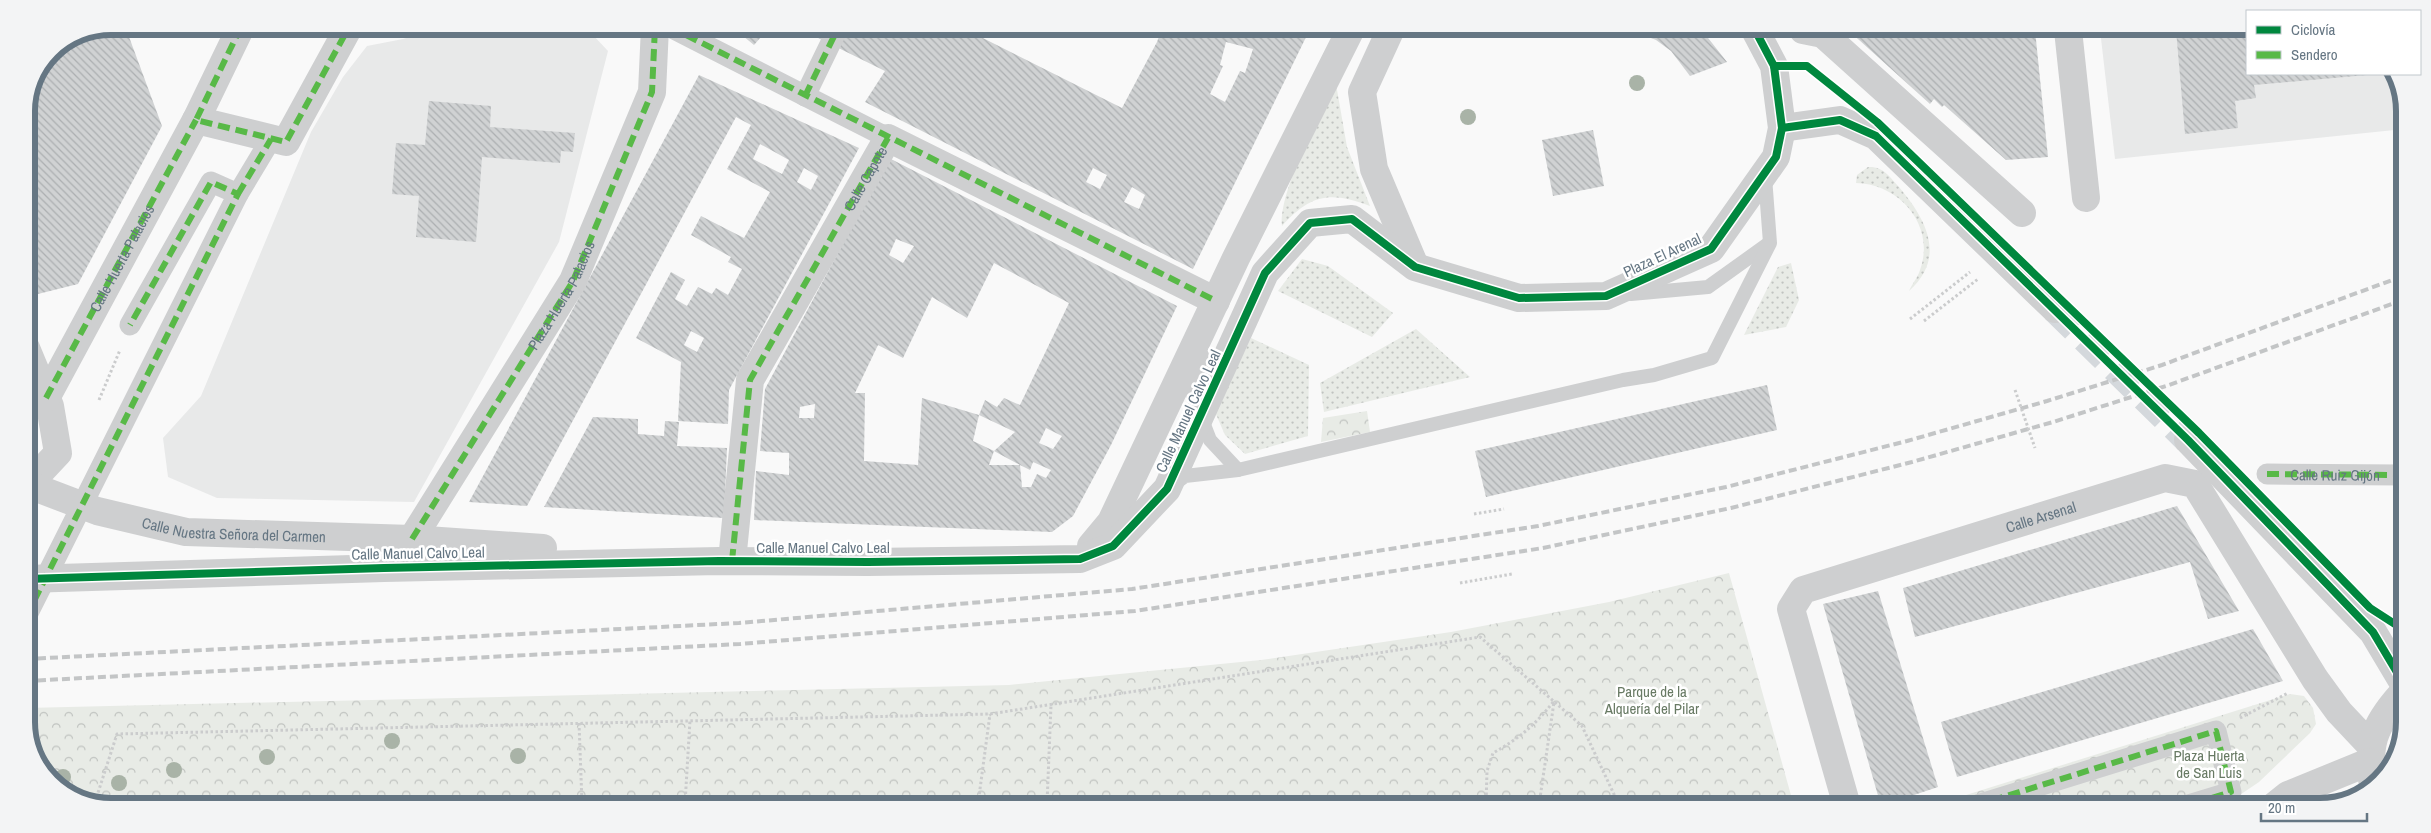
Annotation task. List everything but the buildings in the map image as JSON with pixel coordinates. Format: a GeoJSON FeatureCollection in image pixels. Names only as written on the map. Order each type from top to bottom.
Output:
{"type":"FeatureCollection","features":[{"type":"Feature","properties":{"kind":"street"},"geometry":{"type":"LineString","coordinates":[[236,35],[196,120],[286,142],[345,35]]}},
{"type":"Feature","properties":{"kind":"street","name":"Plaza Huerta Palacios"},"geometry":{"type":"LineString","coordinates":[[384,568],[412,539],[573,281],[652,92],[655,35]]}},
{"type":"Feature","properties":{"kind":"street"},"geometry":{"type":"LineString","coordinates":[[686,35],[888,138]]}},
{"type":"Feature","properties":{"kind":"street"},"geometry":{"type":"LineString","coordinates":[[805,96],[835,35]]}},
{"type":"Feature","properties":{"kind":"street","name":"Calle Manuel Calvo Leal"},"geometry":{"type":"LineString","coordinates":[[1080,559],[1111,522],[1216,301],[1348,35]]}},
{"type":"Feature","properties":{"kind":"street"},"geometry":{"type":"LineString","coordinates":[[1388,35],[1362,92],[1374,169],[1415,267]]}},
{"type":"Feature","properties":{"kind":"street","name":"Plaza El Arenal"},"geometry":{"type":"LineString","coordinates":[[1415,267],[1519,298],[1606,296],[1710,249],[1765,176],[1776,157],[1782,128],[1774,66],[1758,35]]}},
{"type":"Feature","properties":{"kind":"street"},"geometry":{"type":"LineString","coordinates":[[1824,35],[2022,213]]}},
{"type":"Feature","properties":{"kind":"street"},"geometry":{"type":"LineString","coordinates":[[2069,35],[2086,198]]}},
{"type":"Feature","properties":{"kind":"street","name":"Calle Huerta Palacios"},"geometry":{"type":"LineString","coordinates":[[46,398],[196,120]]}},
{"type":"Feature","properties":{"kind":"street"},"geometry":{"type":"LineString","coordinates":[[1782,128],[1840,120],[1876,136],[2055,309]]}},
{"type":"Feature","properties":{"kind":"street","name":"Calle Capote"},"geometry":{"type":"LineString","coordinates":[[725,561],[750,380],[888,138],[1216,301]]}},
{"type":"Feature","properties":{"kind":"street"},"geometry":{"type":"LineString","coordinates":[[35,599],[238,194],[271,139]]}},
{"type":"Feature","properties":{"kind":"street"},"geometry":{"type":"LineString","coordinates":[[130,325],[211,182],[238,194]]}},
{"type":"Feature","properties":{"kind":"street","name":"Calle Manuel Calvo Leal"},"geometry":{"type":"LineString","coordinates":[[35,579],[384,568],[725,561],[868,562],[1080,559],[1113,546],[1167,489],[1265,273],[1310,223],[1352,219],[1415,267]]}},
{"type":"Feature","properties":{"kind":"street"},"geometry":{"type":"LineString","coordinates":[[35,370],[46,398],[58,453],[35,477]]}},
{"type":"Feature","properties":{"kind":"street"},"geometry":{"type":"LineString","coordinates":[[2188,440],[2373,632],[2396,671]]}},
{"type":"Feature","properties":{"kind":"street","name":"Calle Ruiz Gijón"},"geometry":{"type":"LineString","coordinates":[[2267,474],[2396,476]]}},
{"type":"Feature","properties":{"kind":"street","name":"Calle Arsenal"},"geometry":{"type":"LineString","coordinates":[[1846,798],[1791,610],[1803,590],[2165,478],[2195,484],[2315,679],[2339,712],[2371,765]]}},
{"type":"Feature","properties":{"kind":"street","name":"Calle Nuestra Señora del Carmen"},"geometry":{"type":"LineString","coordinates":[[35,489],[97,511],[186,532],[412,539],[725,561]]}},
{"type":"Feature","properties":{"kind":"street"},"geometry":{"type":"LineString","coordinates":[[2283,798],[2288,794],[2371,765],[2383,714],[2396,700]]}},
{"type":"Feature","properties":{"kind":"street"},"geometry":{"type":"LineString","coordinates":[[2000,798],[2216,731],[2231,792],[2211,798]]}},
{"type":"Feature","properties":{"kind":"lane"},"geometry":{"type":"LineString","coordinates":[[1167,489],[1185,476],[1238,470],[1623,380],[1654,375],[1712,358],[1770,243],[1765,176]]}},
{"type":"Feature","properties":{"kind":"lane"},"geometry":{"type":"LineString","coordinates":[[1606,296],[1708,287],[1770,243]]}},
{"type":"Feature","properties":{"kind":"lane"},"geometry":{"type":"LineString","coordinates":[[1216,301],[1192,394],[1210,440],[1238,470]]}},
{"type":"Feature","properties":{"kind":"path"},"geometry":{"type":"LineString","coordinates":[[1910,319],[1970,271]]}},
{"type":"Feature","properties":{"kind":"path"},"geometry":{"type":"LineString","coordinates":[[1924,321],[1984,275]]}},
{"type":"Feature","properties":{"kind":"path"},"geometry":{"type":"LineString","coordinates":[[98,403],[130,325]]}},
{"type":"Feature","properties":{"kind":"path"},"geometry":{"type":"LineString","coordinates":[[2015,390],[2035,448]]}},
{"type":"Feature","properties":{"kind":"path"},"geometry":{"type":"LineString","coordinates":[[1474,514],[1504,509]]}},
{"type":"Feature","properties":{"kind":"path"},"geometry":{"type":"LineString","coordinates":[[1460,583],[1512,574]]}},
{"type":"Feature","properties":{"kind":"path"},"geometry":{"type":"LineString","coordinates":[[97,796],[117,734],[990,714],[1480,637],[1582,726],[1616,798]]}},
{"type":"Feature","properties":{"kind":"path"},"geometry":{"type":"LineString","coordinates":[[1486,798],[1487,771],[1493,753],[1535,726],[1554,701]]}},
{"type":"Feature","properties":{"kind":"path"},"geometry":{"type":"LineString","coordinates":[[1540,798],[1554,701]]}},
{"type":"Feature","properties":{"kind":"path"},"geometry":{"type":"LineString","coordinates":[[1047,798],[1051,705]]}},
{"type":"Feature","properties":{"kind":"path"},"geometry":{"type":"LineString","coordinates":[[979,798],[990,714]]}},
{"type":"Feature","properties":{"kind":"path"},"geometry":{"type":"LineString","coordinates":[[685,798],[690,720]]}},
{"type":"Feature","properties":{"kind":"path"},"geometry":{"type":"LineString","coordinates":[[579,723],[582,798]]}},
{"type":"Feature","properties":{"kind":"shaded area"},"geometry":{"type":"Polygon","coordinates":[[[415,35],[593,35],[608,51],[559,242],[414,502],[217,498],[168,477],[163,438],[201,396],[311,132],[343,77],[367,46],[415,35]]]}},
{"type":"Feature","properties":{"kind":"shaded area"},"geometry":{"type":"Polygon","coordinates":[[[2101,35],[2246,35],[2246,75],[2387,75],[2395,96],[2396,130],[2115,159],[2101,35]]]}},
{"type":"Feature","properties":{"kind":"green space"},"geometry":{"type":"Polygon","coordinates":[[[1336,84],[1347,147],[1370,206],[1343,198],[1322,198],[1302,207],[1282,226],[1283,211],[1293,174],[1336,84]]]}},
{"type":"Feature","properties":{"kind":"green space"},"geometry":{"type":"Polygon","coordinates":[[[1868,167],[1878,168],[1889,176],[1909,199],[1924,225],[1930,252],[1921,278],[1909,291],[1919,273],[1924,254],[1923,238],[1918,223],[1900,199],[1872,185],[1856,183],[1857,175],[1868,167]]]}},
{"type":"Feature","properties":{"kind":"green space"},"geometry":{"type":"Polygon","coordinates":[[[1302,259],[1328,266],[1393,313],[1372,337],[1278,291],[1302,259]]]}},
{"type":"Feature","properties":{"kind":"green space"},"geometry":{"type":"Polygon","coordinates":[[[1791,263],[1799,300],[1786,327],[1744,335],[1778,267],[1791,263]]]}},
{"type":"Feature","properties":{"kind":"green space"},"geometry":{"type":"Polygon","coordinates":[[[1416,329],[1470,377],[1324,412],[1320,383],[1416,329]]]}},
{"type":"Feature","properties":{"kind":"green space"},"geometry":{"type":"Polygon","coordinates":[[[1251,338],[1309,365],[1308,436],[1245,454],[1225,435],[1215,412],[1251,338]]]}},
{"type":"Feature","properties":{"kind":"green space"},"geometry":{"type":"Polygon","coordinates":[[[1367,411],[1370,432],[1321,442],[1323,418],[1367,411]]]}},
{"type":"Feature","properties":{"kind":"green space","name":"Parque de la Alquería del Pilar"},"geometry":{"type":"Polygon","coordinates":[[[1729,573],[1792,798],[111,798],[87,794],[57,776],[43,755],[36,737],[35,727],[35,708],[1009,685],[1261,660],[1451,632],[1609,602],[1729,573]]]}},
{"type":"Feature","properties":{"kind":"green space","name":"Plaza Huerta de San Luis"},"geometry":{"type":"Polygon","coordinates":[[[2290,694],[2304,696],[2313,708],[2316,724],[2310,733],[2259,782],[2235,798],[1957,798],[2290,694]]]}},
{"type":"Feature","properties":{"kind":"tunnel"},"geometry":{"type":"LineString","coordinates":[[2055,309],[2188,440]]}},
{"type":"Feature","properties":{"kind":"railway"},"geometry":{"type":"LineString","coordinates":[[35,659],[739,623],[1132,589],[1538,526],[1726,487],[1907,441],[2047,401],[2162,365],[2396,279]]}},
{"type":"Feature","properties":{"kind":"railway"},"geometry":{"type":"LineString","coordinates":[[35,681],[740,644],[1135,611],[1543,548],[1731,508],[1912,462],[2053,422],[2169,385],[2396,303]]}},
{"type":"Feature","properties":{"kind":"marked path"},"geometry":{"type":"LineString","coordinates":[[237,35],[196,120],[286,142],[345,35]]}},
{"type":"Feature","properties":{"kind":"marked path"},"geometry":{"type":"LineString","coordinates":[[412,539],[573,281],[652,92],[655,35]]}},
{"type":"Feature","properties":{"kind":"marked path"},"geometry":{"type":"LineString","coordinates":[[686,35],[1216,301]]}},
{"type":"Feature","properties":{"kind":"marked path"},"geometry":{"type":"LineString","coordinates":[[805,96],[835,35]]}},
{"type":"Feature","properties":{"kind":"marked path"},"geometry":{"type":"LineString","coordinates":[[46,398],[196,120]]}},
{"type":"Feature","properties":{"kind":"marked path"},"geometry":{"type":"LineString","coordinates":[[732,561],[750,380],[888,138]]}},
{"type":"Feature","properties":{"kind":"marked path"},"geometry":{"type":"LineString","coordinates":[[238,194],[271,139]]}},
{"type":"Feature","properties":{"kind":"marked path"},"geometry":{"type":"LineString","coordinates":[[35,599],[238,194],[211,182],[130,325]]}},
{"type":"Feature","properties":{"kind":"marked path"},"geometry":{"type":"LineString","coordinates":[[2267,474],[2396,475]]}},
{"type":"Feature","properties":{"kind":"marked path"},"geometry":{"type":"LineString","coordinates":[[2000,798],[2216,731],[2231,792],[2211,798]]}},
{"type":"Feature","properties":{"kind":"cycle path"},"geometry":{"type":"LineString","coordinates":[[35,579],[384,568],[719,561],[868,562],[1080,559],[1113,546],[1167,489],[1265,273],[1310,223],[1352,219],[1415,267],[1519,298],[1606,296],[1711,249],[1776,157],[1782,128],[1774,66],[1758,35]]}},
{"type":"Feature","properties":{"kind":"cycle path"},"geometry":{"type":"LineString","coordinates":[[1774,66],[1807,66],[1877,122],[2199,433],[2370,608],[2396,625]]}},
{"type":"Feature","properties":{"kind":"cycle path"},"geometry":{"type":"LineString","coordinates":[[1782,128],[1840,120],[1876,136],[2188,440],[2373,632],[2396,671]]}}]}
